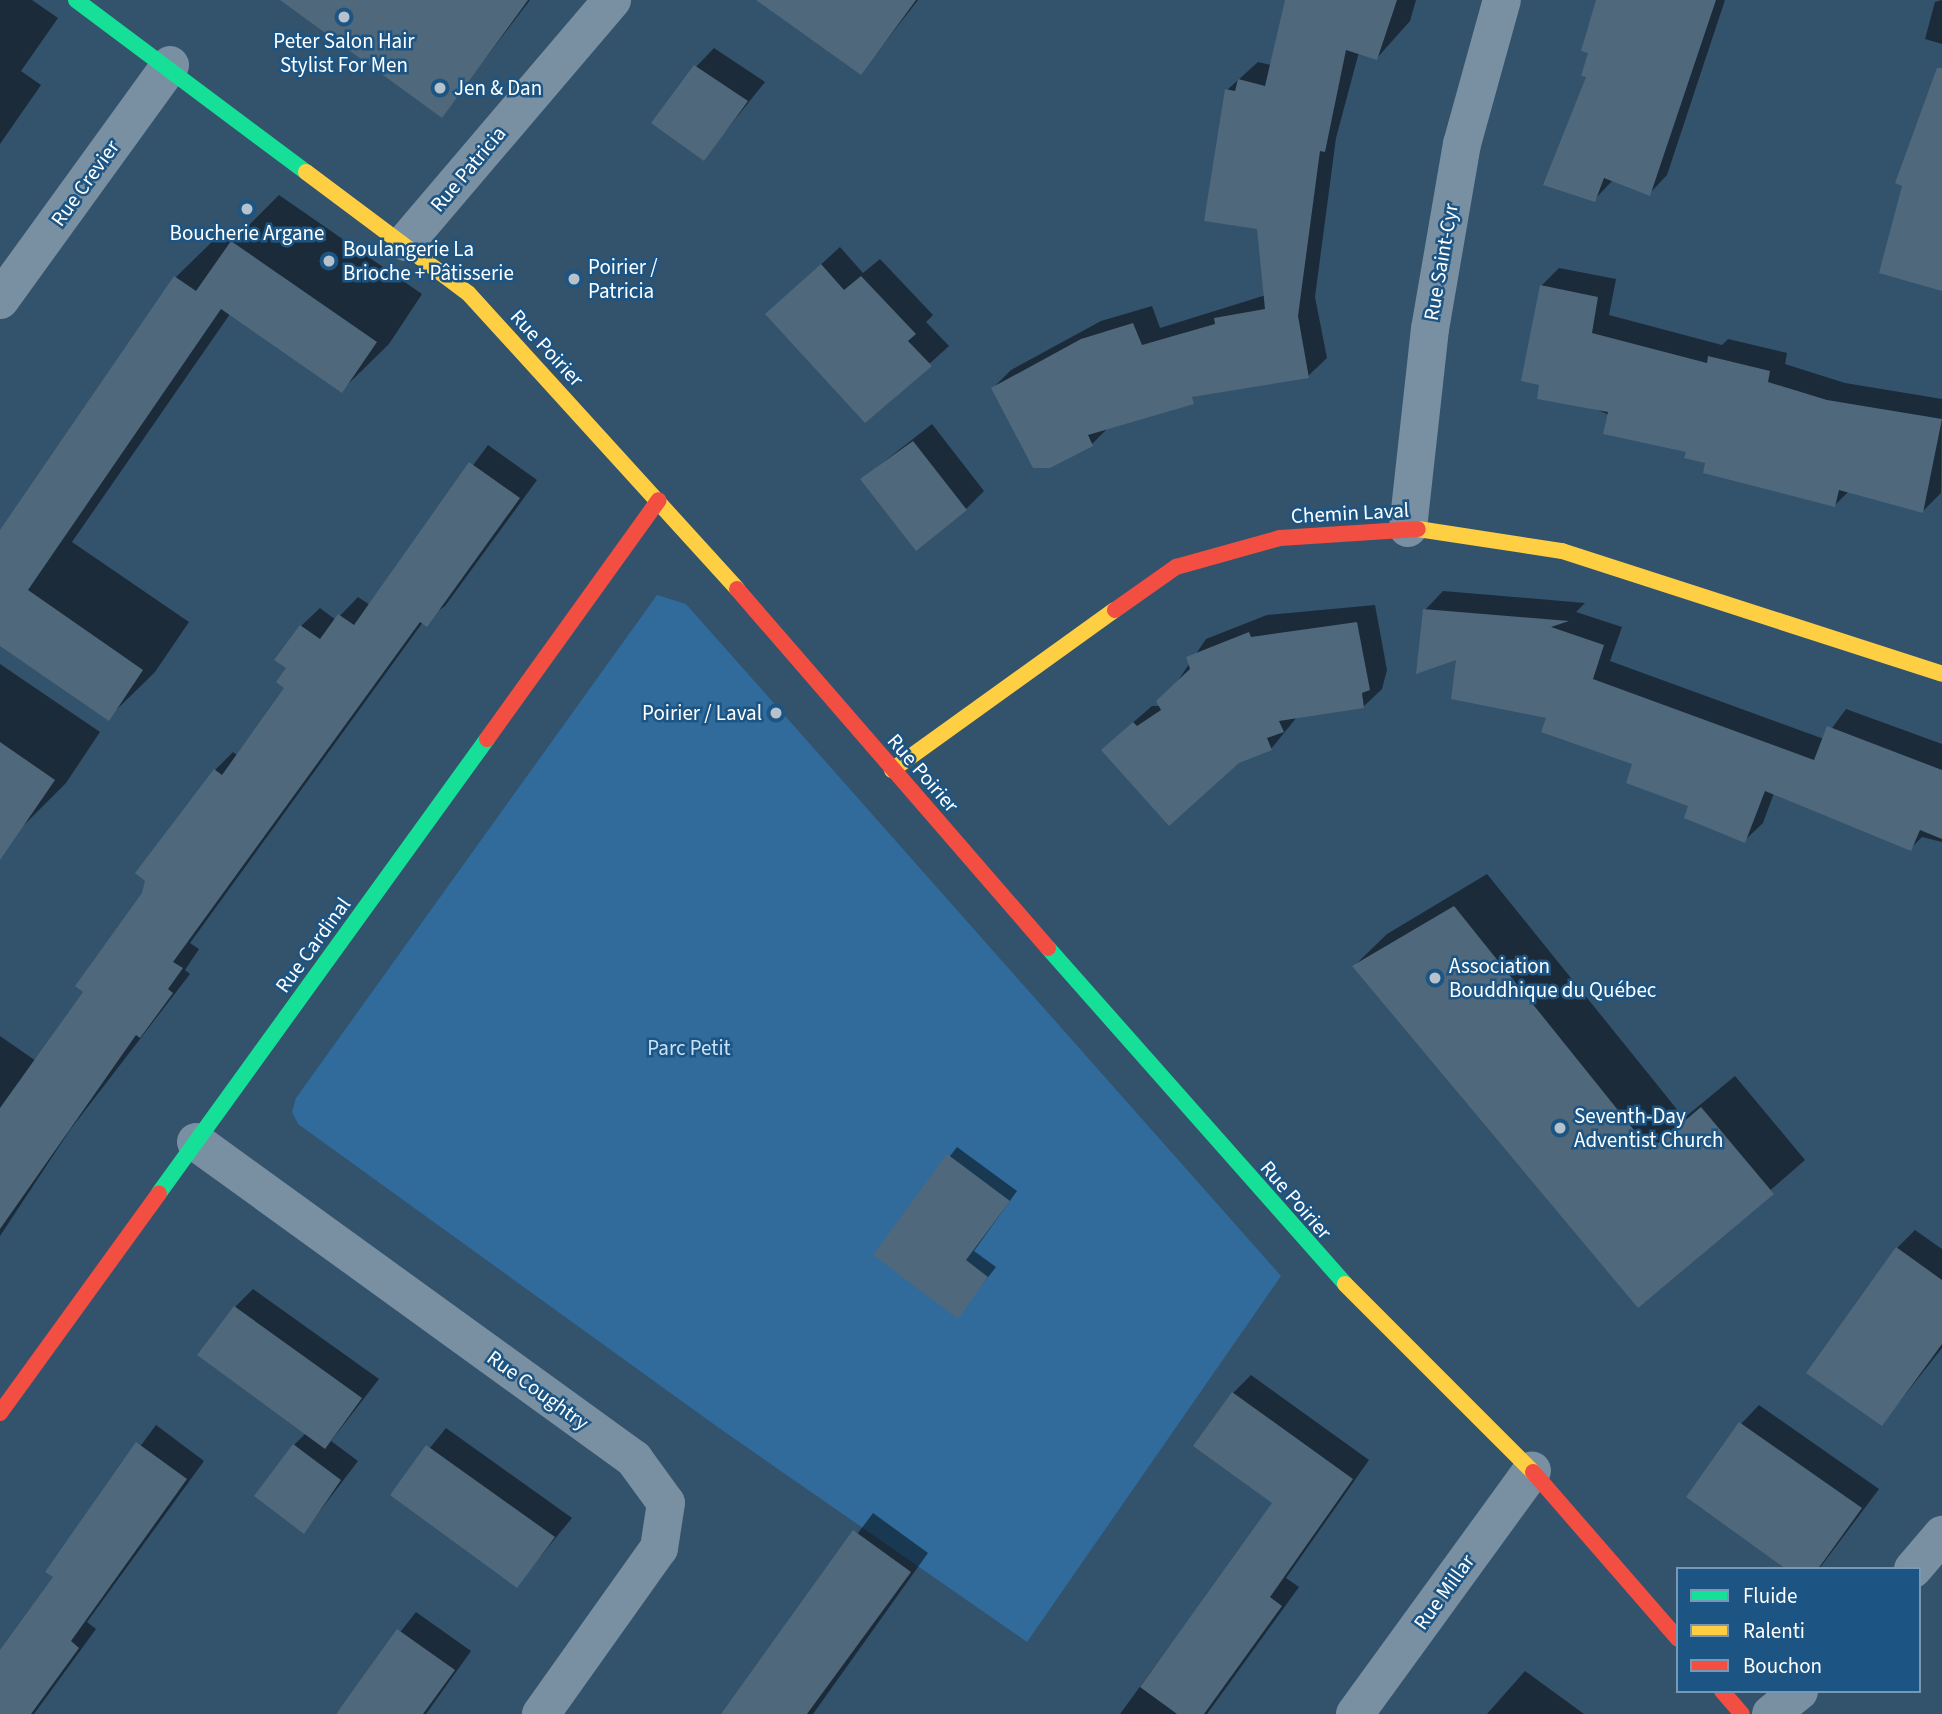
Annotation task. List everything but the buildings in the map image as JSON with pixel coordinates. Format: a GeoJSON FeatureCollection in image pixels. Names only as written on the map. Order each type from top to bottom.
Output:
{"type":"FeatureCollection","features":[{"type":"Feature","properties":{"kind":"street","name":"Rue Poirier"},"geometry":{"type":"LineString","coordinates":[[76,0],[170,65],[406,242],[468,293],[659,500],[1316,1256],[1532,1470],[1676,1637]]}},
{"type":"Feature","properties":{"kind":"street","name":"Rue Patricia"},"geometry":{"type":"LineString","coordinates":[[406,242],[612,0]]}},
{"type":"Feature","properties":{"kind":"street","name":"Rue Saint-Cyr"},"geometry":{"type":"LineString","coordinates":[[1408,528],[1430,329],[1462,144],[1502,0]]}},
{"type":"Feature","properties":{"kind":"street","name":"Rue Crevier"},"geometry":{"type":"LineString","coordinates":[[0,300],[170,65]]}},
{"type":"Feature","properties":{"kind":"street","name":"Rue Cardinal"},"geometry":{"type":"LineString","coordinates":[[0,1413],[659,500]]}},
{"type":"Feature","properties":{"kind":"street","name":"Chemin Laval"},"geometry":{"type":"LineString","coordinates":[[892,770],[1176,567],[1280,538],[1408,528],[1562,551],[1942,674]]}},
{"type":"Feature","properties":{"kind":"street","name":"Rue Coughtry"},"geometry":{"type":"LineString","coordinates":[[196,1142],[634,1460],[667,1503],[659,1548],[541,1714]]}},
{"type":"Feature","properties":{"kind":"street","name":"Rue Millar"},"geometry":{"type":"LineString","coordinates":[[1355,1714],[1532,1470]]}},
{"type":"Feature","properties":{"kind":"street"},"geometry":{"type":"LineString","coordinates":[[1915,1567],[1942,1535]]}},
{"type":"Feature","properties":{"kind":"street"},"geometry":{"type":"LineString","coordinates":[[1724,1693],[1742,1714]]}},
{"type":"Feature","properties":{"kind":"street"},"geometry":{"type":"LineString","coordinates":[[1771,1714],[1797,1693]]}},
{"type":"Feature","properties":{"kind":"green space","name":"Parc Petit"},"geometry":{"type":"Polygon","coordinates":[[[657,595],[686,604],[1281,1276],[1027,1642],[719,1428],[298,1124],[292,1112],[296,1098],[657,595]]]}},
{"type":"Feature","properties":{"kind":"traffic: fast"},"geometry":{"type":"LineString","coordinates":[[76,0],[306,172]]}},
{"type":"Feature","properties":{"kind":"traffic: fast"},"geometry":{"type":"LineString","coordinates":[[159,1193],[487,739]]}},
{"type":"Feature","properties":{"kind":"traffic: fast"},"geometry":{"type":"LineString","coordinates":[[1048,948],[1345,1284]]}},
{"type":"Feature","properties":{"kind":"traffic: slow"},"geometry":{"type":"LineString","coordinates":[[306,172],[468,293],[737,589]]}},
{"type":"Feature","properties":{"kind":"traffic: slow"},"geometry":{"type":"LineString","coordinates":[[1418,529],[1562,551],[1942,674]]}},
{"type":"Feature","properties":{"kind":"traffic: slow"},"geometry":{"type":"LineString","coordinates":[[892,770],[1115,610]]}},
{"type":"Feature","properties":{"kind":"traffic: slow"},"geometry":{"type":"LineString","coordinates":[[1345,1284],[1533,1472]]}},
{"type":"Feature","properties":{"kind":"traffic: jam"},"geometry":{"type":"LineString","coordinates":[[487,739],[659,500]]}},
{"type":"Feature","properties":{"kind":"traffic: jam"},"geometry":{"type":"LineString","coordinates":[[1115,610],[1176,567],[1280,538],[1418,529]]}},
{"type":"Feature","properties":{"kind":"traffic: jam"},"geometry":{"type":"LineString","coordinates":[[737,589],[1048,948]]}},
{"type":"Feature","properties":{"kind":"traffic: jam"},"geometry":{"type":"LineString","coordinates":[[0,1413],[159,1193]]}},
{"type":"Feature","properties":{"kind":"traffic: jam"},"geometry":{"type":"LineString","coordinates":[[1533,1472],[1676,1637]]}},
{"type":"Feature","properties":{"kind":"traffic: jam"},"geometry":{"type":"LineString","coordinates":[[1724,1693],[1742,1714]]}},
{"type":"Feature","properties":{"kind":"place","name":"Peter Salon Hair Stylist For Men"},"geometry":{"type":"Point","coordinates":[344,17]}},
{"type":"Feature","properties":{"kind":"place","name":"Jen & Dan"},"geometry":{"type":"Point","coordinates":[440,88]}},
{"type":"Feature","properties":{"kind":"place","name":"Boucherie Argane"},"geometry":{"type":"Point","coordinates":[247,209]}},
{"type":"Feature","properties":{"kind":"place","name":"Boulangerie La Brioche + Pâtisserie"},"geometry":{"type":"Point","coordinates":[329,261]}},
{"type":"Feature","properties":{"kind":"place","name":"Poirier / Patricia"},"geometry":{"type":"Point","coordinates":[574,279]}},
{"type":"Feature","properties":{"kind":"place","name":"Poirier / Laval"},"geometry":{"type":"Point","coordinates":[776,713]}},
{"type":"Feature","properties":{"kind":"place","name":"Association Bouddhique du Québec"},"geometry":{"type":"Point","coordinates":[1435,978]}},
{"type":"Feature","properties":{"kind":"place","name":"Seventh-Day Adventist Church"},"geometry":{"type":"Point","coordinates":[1560,1128]}}]}
